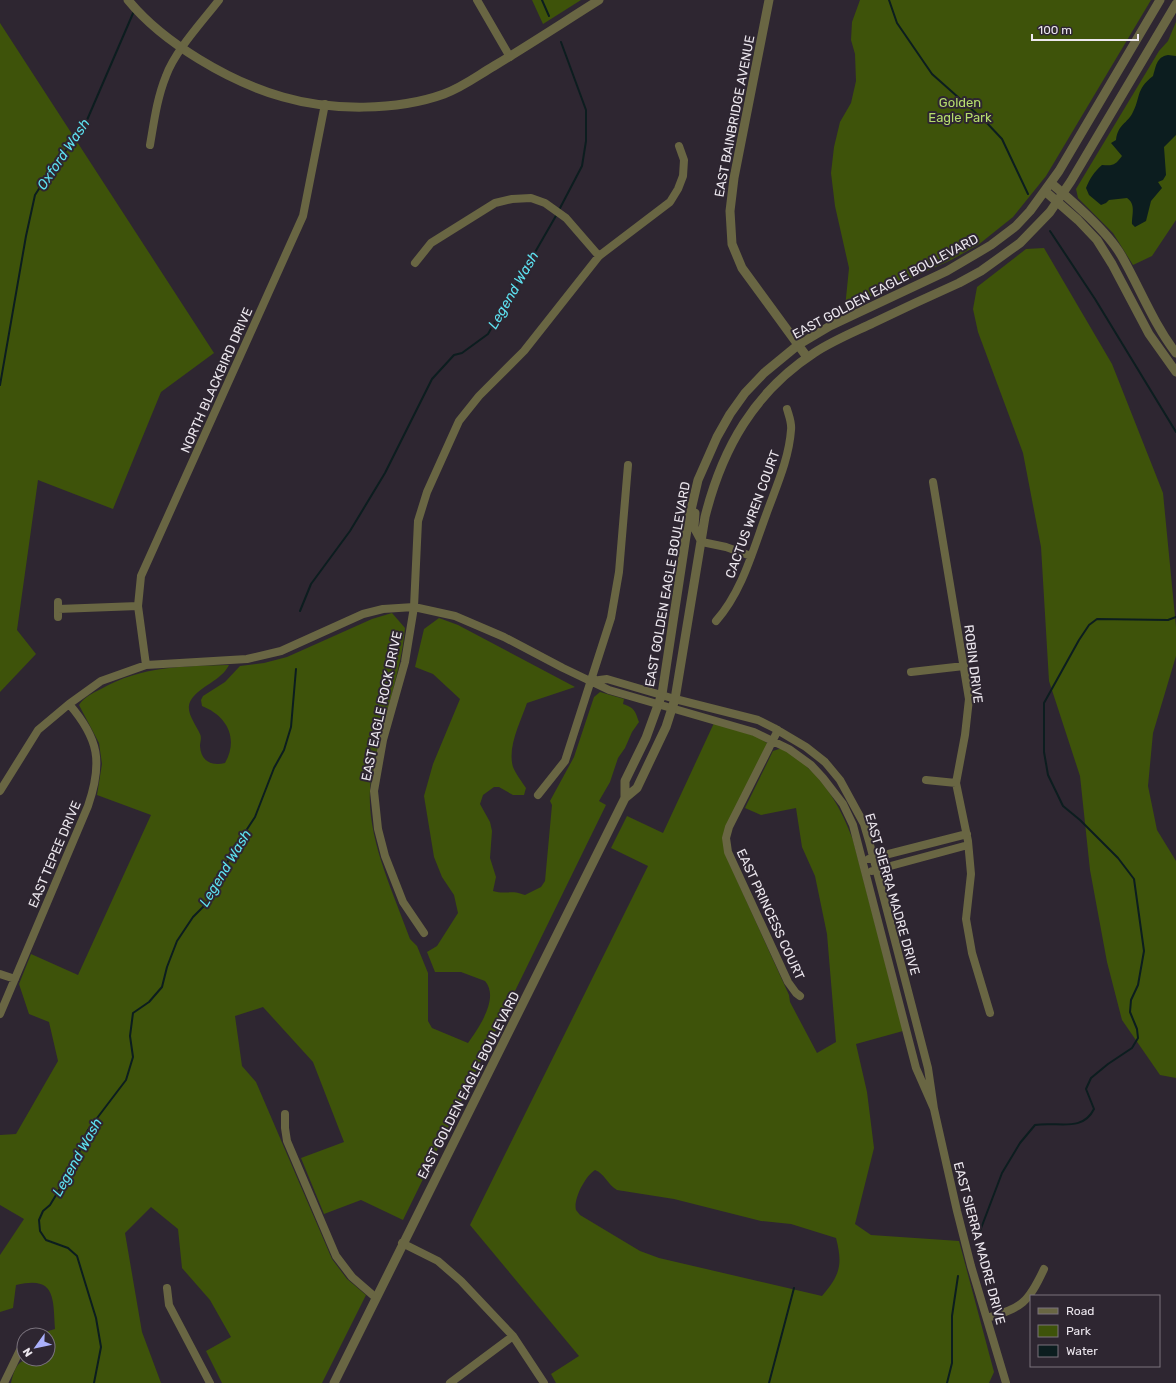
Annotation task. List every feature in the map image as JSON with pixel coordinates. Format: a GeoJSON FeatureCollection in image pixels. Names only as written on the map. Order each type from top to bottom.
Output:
{"type":"FeatureCollection","features":[{"type":"Feature","properties":{"kind":"street"},"geometry":{"type":"LineString","coordinates":[[128,0],[156,28],[183,47],[244,82],[283,97],[325,104],[375,107],[399,106],[426,100],[464,86],[599,0]]}},
{"type":"Feature","properties":{"kind":"street"},"geometry":{"type":"LineString","coordinates":[[150,146],[159,100],[166,75],[183,47],[219,0]]}},
{"type":"Feature","properties":{"kind":"street"},"geometry":{"type":"LineString","coordinates":[[477,0],[510,57]]}},
{"type":"Feature","properties":{"kind":"street","name":"EAST BAINBRIDGE AVENUE"},"geometry":{"type":"LineString","coordinates":[[769,0],[734,178],[730,227],[732,244],[742,268],[807,358]]}},
{"type":"Feature","properties":{"kind":"street","name":"EAST GOLDEN EAGLE BOULEVARD"},"geometry":{"type":"LineString","coordinates":[[625,798],[625,781],[646,738],[662,694],[688,523],[698,480],[717,437],[745,393],[768,368],[798,345],[830,326],[971,258],[1016,226],[1046,192],[1160,0]]}},
{"type":"Feature","properties":{"kind":"street","name":"EAST GOLDEN EAGLE BOULEVARD"},"geometry":{"type":"LineString","coordinates":[[334,1383],[375,1297],[625,798],[637,788],[666,727],[676,699],[702,542],[704,517],[711,492],[730,444],[744,422],[769,390],[807,358],[846,336],[981,270],[1020,243],[1050,212],[1063,193],[1176,4]]}},
{"type":"Feature","properties":{"kind":"street","name":"NORTH BLACKBIRD DRIVE"},"geometry":{"type":"LineString","coordinates":[[146,665],[138,606],[141,576],[303,216],[325,104]]}},
{"type":"Feature","properties":{"kind":"street","name":"EAST EAGLE ROCK DRIVE"},"geometry":{"type":"LineString","coordinates":[[424,933],[403,902],[385,856],[378,829],[374,791],[383,740],[405,662],[414,607],[418,521],[427,492],[460,421],[479,396],[524,351],[599,256],[670,202],[678,189],[683,176],[684,160],[679,146]]}},
{"type":"Feature","properties":{"kind":"street"},"geometry":{"type":"LineString","coordinates":[[1051,183],[1063,193],[1112,243],[1120,255],[1156,323],[1176,353]]}},
{"type":"Feature","properties":{"kind":"street"},"geometry":{"type":"LineString","coordinates":[[1046,192],[1097,240],[1112,264],[1149,334],[1176,372]]}},
{"type":"Feature","properties":{"kind":"street"},"geometry":{"type":"LineString","coordinates":[[415,263],[431,243],[489,206],[512,199],[531,198],[545,203],[566,218],[599,256]]}},
{"type":"Feature","properties":{"kind":"street","name":"CACTUS WREN COURT"},"geometry":{"type":"LineString","coordinates":[[716,621],[732,601],[751,556],[781,474],[789,448],[791,428],[788,409]]}},
{"type":"Feature","properties":{"kind":"street"},"geometry":{"type":"LineString","coordinates":[[538,795],[565,761],[592,681],[611,618],[619,572],[628,465]]}},
{"type":"Feature","properties":{"kind":"street"},"geometry":{"type":"LineString","coordinates":[[698,480],[694,528],[702,542],[726,547],[751,556]]}},
{"type":"Feature","properties":{"kind":"street","name":"ROBIN DRIVE"},"geometry":{"type":"LineString","coordinates":[[932,482],[969,699],[965,735],[956,783],[967,834],[971,874],[966,919],[972,953],[990,1013]]}},
{"type":"Feature","properties":{"kind":"street"},"geometry":{"type":"LineString","coordinates":[[58,609],[138,606]]}},
{"type":"Feature","properties":{"kind":"street","name":"EAST SIERRA MADRE DRIVE"},"geometry":{"type":"LineString","coordinates":[[0,791],[38,730],[69,704],[101,681],[146,665],[247,659],[281,651],[363,614],[383,609],[414,607],[455,616],[504,637],[609,690],[754,732],[789,748],[811,765],[836,794],[847,810],[853,825],[916,1068],[934,1109]]}},
{"type":"Feature","properties":{"kind":"street"},"geometry":{"type":"LineString","coordinates":[[911,672],[964,666]]}},
{"type":"Feature","properties":{"kind":"street","name":"EAST SIERRA MADRE DRIVE"},"geometry":{"type":"LineString","coordinates":[[592,681],[608,679],[676,699],[758,720],[806,747],[820,758],[840,780],[864,824],[928,1068],[934,1109],[970,1259],[1006,1383]]}},
{"type":"Feature","properties":{"kind":"street","name":"EAST TEPEE DRIVE"},"geometry":{"type":"LineString","coordinates":[[0,1014],[88,806],[96,783],[94,743],[79,716],[69,704]]}},
{"type":"Feature","properties":{"kind":"street","name":"EAST PRINCESS COURT"},"geometry":{"type":"LineString","coordinates":[[778,730],[726,838],[728,852],[788,982],[800,996]]}},
{"type":"Feature","properties":{"kind":"street"},"geometry":{"type":"LineString","coordinates":[[926,780],[956,783]]}},
{"type":"Feature","properties":{"kind":"street"},"geometry":{"type":"LineString","coordinates":[[862,861],[967,834]]}},
{"type":"Feature","properties":{"kind":"street"},"geometry":{"type":"LineString","coordinates":[[865,872],[968,845]]}},
{"type":"Feature","properties":{"kind":"street"},"geometry":{"type":"LineString","coordinates":[[0,974],[15,979]]}},
{"type":"Feature","properties":{"kind":"street"},"geometry":{"type":"LineString","coordinates":[[285,1114],[287,1141],[336,1256],[352,1277],[375,1297]]}},
{"type":"Feature","properties":{"kind":"street"},"geometry":{"type":"LineString","coordinates":[[402,1243],[438,1261],[462,1281],[513,1336],[544,1383]]}},
{"type":"Feature","properties":{"kind":"street"},"geometry":{"type":"LineString","coordinates":[[1031,1295],[1044,1269]]}},
{"type":"Feature","properties":{"kind":"street"},"geometry":{"type":"LineString","coordinates":[[167,1288],[169,1305],[210,1383]]}},
{"type":"Feature","properties":{"kind":"street"},"geometry":{"type":"LineString","coordinates":[[987,1318],[1012,1310],[1026,1302],[1030,1296]]}},
{"type":"Feature","properties":{"kind":"street"},"geometry":{"type":"LineString","coordinates":[[450,1383],[513,1336]]}},
{"type":"Feature","properties":{"kind":"street"},"geometry":{"type":"LineString","coordinates":[[4,1383],[16,1358]]}},
{"type":"Feature","properties":{"kind":"green space"},"geometry":{"type":"Polygon","coordinates":[[[532,0],[581,0],[543,24],[532,0]]]}},
{"type":"Feature","properties":{"kind":"green space","name":"Golden Eagle Park"},"geometry":{"type":"Polygon","coordinates":[[[860,0],[1151,0],[1046,176],[1013,217],[978,245],[951,260],[845,308],[849,268],[835,206],[831,173],[834,147],[840,122],[851,103],[856,81],[855,54],[851,40],[852,22],[860,0]]]}},
{"type":"Feature","properties":{"kind":"green space"},"geometry":{"type":"Polygon","coordinates":[[[1176,22],[1176,220],[1152,256],[1133,265],[1113,233],[1078,198],[1076,189],[1159,51],[1168,41],[1176,22]]]}},
{"type":"Feature","properties":{"kind":"green space"},"geometry":{"type":"Polygon","coordinates":[[[0,23],[214,353],[161,392],[113,509],[38,480],[17,630],[36,654],[0,692],[0,23]]]}},
{"type":"Feature","properties":{"kind":"green space"},"geometry":{"type":"Polygon","coordinates":[[[1044,248],[1112,364],[1163,493],[1176,627],[1176,656],[1153,733],[1148,786],[1157,830],[1176,861],[1176,1078],[1160,1075],[1122,1020],[1107,962],[1090,870],[1080,776],[1049,681],[1041,547],[1023,453],[978,332],[973,309],[977,287],[1026,249],[1044,248]]]}},
{"type":"Feature","properties":{"kind":"green space"},"geometry":{"type":"Polygon","coordinates":[[[392,613],[405,628],[400,662],[382,730],[371,780],[370,809],[377,847],[383,866],[410,939],[417,946],[428,973],[428,1021],[432,1028],[468,1043],[482,1022],[489,1004],[490,996],[489,988],[485,981],[461,972],[435,972],[427,952],[437,946],[458,913],[454,895],[442,877],[434,857],[424,796],[433,764],[460,699],[433,674],[415,667],[424,629],[439,618],[458,625],[575,687],[527,703],[513,743],[512,751],[513,767],[526,788],[524,795],[513,795],[499,787],[494,787],[483,795],[480,804],[490,822],[492,831],[490,858],[496,877],[493,891],[516,892],[525,895],[541,887],[545,881],[552,805],[550,801],[574,757],[594,697],[600,692],[624,699],[623,704],[634,710],[639,722],[618,758],[610,782],[599,801],[606,805],[403,1220],[361,1200],[324,1214],[301,1158],[344,1142],[313,1062],[263,1007],[235,1016],[242,1066],[256,1082],[332,1259],[347,1279],[366,1295],[322,1383],[222,1383],[206,1351],[231,1337],[210,1300],[182,1268],[178,1229],[151,1207],[125,1233],[142,1332],[161,1383],[11,1383],[17,1367],[56,1367],[56,1327],[54,1308],[50,1292],[45,1286],[39,1283],[16,1285],[13,1308],[0,1312],[0,1255],[24,1219],[0,1205],[0,1135],[16,1134],[58,1061],[49,1022],[29,1014],[19,984],[31,954],[78,975],[151,815],[97,795],[102,764],[99,743],[79,705],[83,700],[92,694],[116,681],[147,672],[179,667],[229,665],[221,675],[200,690],[189,704],[191,717],[201,736],[200,746],[202,756],[208,762],[216,764],[225,763],[231,745],[228,729],[218,716],[211,710],[202,706],[201,700],[203,696],[225,682],[240,666],[264,663],[287,657],[372,619],[392,613]]]}},
{"type":"Feature","properties":{"kind":"green space"},"geometry":{"type":"Polygon","coordinates":[[[714,723],[758,737],[767,743],[767,746],[724,832],[726,856],[789,995],[790,1002],[817,1053],[836,1042],[827,934],[815,876],[802,847],[796,808],[761,815],[745,808],[773,751],[782,748],[807,766],[834,799],[853,840],[903,1031],[856,1044],[867,1092],[874,1148],[855,1224],[871,1235],[959,1241],[994,1372],[989,1383],[556,1383],[551,1374],[579,1356],[470,1225],[648,866],[611,848],[627,816],[663,833],[714,723]],[[595,1170],[587,1177],[576,1200],[576,1210],[580,1215],[640,1251],[659,1258],[822,1296],[836,1276],[839,1256],[836,1238],[791,1224],[761,1221],[674,1199],[617,1190],[604,1176],[595,1170]]]}},
{"type":"Feature","properties":{"kind":"water"},"geometry":{"type":"Polygon","coordinates":[[[1168,55],[1176,56],[1176,135],[1164,147],[1166,175],[1163,180],[1158,182],[1162,188],[1151,201],[1146,221],[1135,227],[1132,224],[1133,206],[1130,200],[1127,198],[1109,200],[1101,205],[1089,195],[1086,188],[1092,175],[1102,165],[1114,164],[1122,156],[1111,143],[1116,140],[1118,131],[1132,114],[1143,86],[1153,76],[1159,60],[1168,55]]]}},
{"type":"Feature","properties":{"kind":"waterway","name":"Legend Wash"},"geometry":{"type":"LineString","coordinates":[[542,0],[549,16]]}},
{"type":"Feature","properties":{"kind":"waterway"},"geometry":{"type":"LineString","coordinates":[[889,0],[897,23],[932,74],[986,122],[1002,139],[1028,194]]}},
{"type":"Feature","properties":{"kind":"waterway","name":"Oxford Wash"},"geometry":{"type":"LineString","coordinates":[[0,385],[26,236],[35,195],[53,167],[84,127],[134,11]]}},
{"type":"Feature","properties":{"kind":"waterway","name":"Legend Wash"},"geometry":{"type":"LineString","coordinates":[[559,210],[582,166],[586,141],[586,110],[561,42]]}},
{"type":"Feature","properties":{"kind":"waterway","name":"Legend Wash"},"geometry":{"type":"LineString","coordinates":[[300,611],[311,584],[350,531],[385,473],[432,379],[454,355],[462,353],[488,334],[557,214]]}},
{"type":"Feature","properties":{"kind":"waterway"},"geometry":{"type":"LineString","coordinates":[[1050,231],[1095,299],[1176,432]]}},
{"type":"Feature","properties":{"kind":"waterway"},"geometry":{"type":"LineString","coordinates":[[980,1231],[1002,1173],[1020,1143],[1035,1125],[1076,1124],[1089,1116],[1094,1109],[1086,1089],[1091,1078],[1108,1064],[1132,1048],[1138,1038],[1137,1029],[1130,1012],[1131,1000],[1138,985],[1144,951],[1134,879],[1118,858],[1080,820],[1063,806],[1048,775],[1044,752],[1044,703],[1079,640],[1089,625],[1097,619],[1168,620],[1176,617]]}},
{"type":"Feature","properties":{"kind":"waterway","name":"Legend Wash"},"geometry":{"type":"LineString","coordinates":[[94,1383],[101,1347],[96,1318],[77,1256],[68,1248],[46,1240],[40,1231],[39,1220],[43,1211],[50,1205],[73,1167],[88,1130],[126,1080],[133,1057],[130,1036],[133,1013],[149,1002],[162,987],[167,967],[177,941],[193,917],[207,903],[234,849],[255,817],[274,768],[284,750],[291,727],[296,669]]}},
{"type":"Feature","properties":{"kind":"waterway"},"geometry":{"type":"LineString","coordinates":[[947,1383],[952,1363],[952,1316],[958,1276]]}},
{"type":"Feature","properties":{"kind":"waterway"},"geometry":{"type":"LineString","coordinates":[[769,1383],[794,1288]]}}]}
